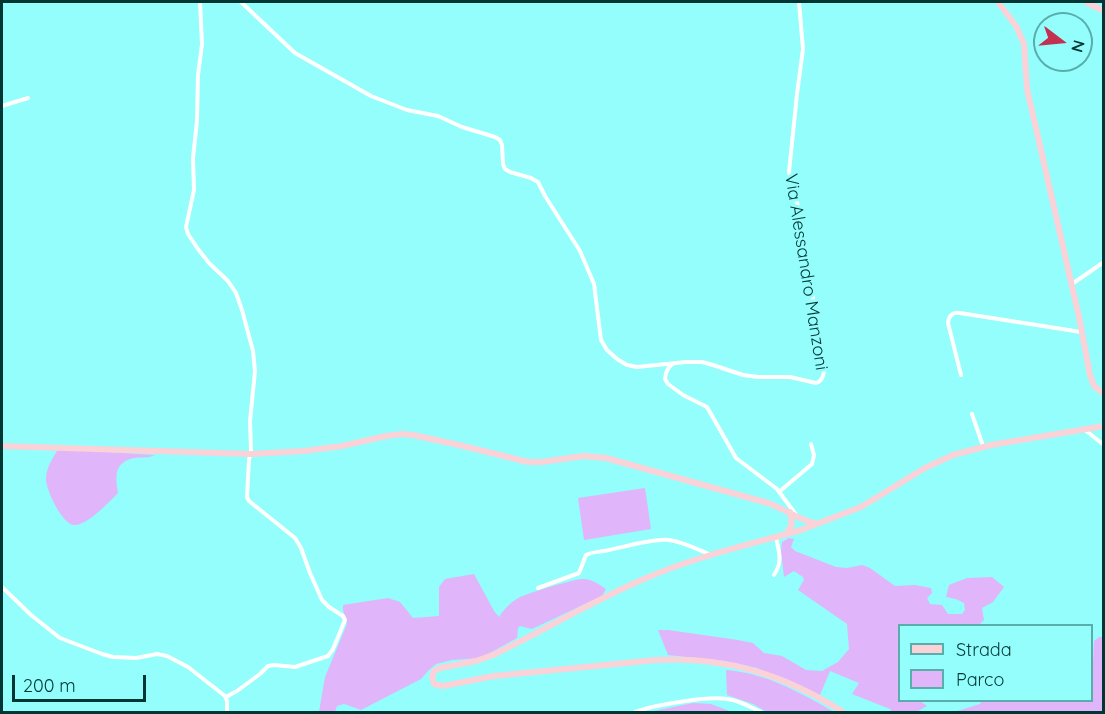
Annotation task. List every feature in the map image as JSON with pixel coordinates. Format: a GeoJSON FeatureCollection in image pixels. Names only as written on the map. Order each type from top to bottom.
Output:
{"type":"FeatureCollection","features":[{"type":"Feature","properties":{"kind":"street"},"geometry":{"type":"LineString","coordinates":[[200,2],[202,44],[193,158],[195,188],[186,227],[201,254],[231,285],[237,296],[255,361],[247,498],[297,539],[321,597],[328,606],[343,616],[345,622],[330,656],[295,667],[272,664],[226,697]]}},
{"type":"Feature","properties":{"kind":"street","name":"Via Alessandro Manzoni"},"geometry":{"type":"LineString","coordinates":[[241,2],[298,55],[375,98],[404,109],[436,115],[462,127],[498,138],[502,145],[505,169],[536,180],[582,253],[594,284],[600,337],[605,348],[617,360],[634,367],[706,363],[743,375],[788,377],[812,383],[820,382],[824,377],[824,369],[800,214],[789,172],[803,46],[799,2]]}},
{"type":"Feature","properties":{"kind":"street"},"geometry":{"type":"LineString","coordinates":[[998,2],[1016,26],[1024,44],[1028,92],[1072,285],[1091,381],[1102,392]]}},
{"type":"Feature","properties":{"kind":"street"},"geometry":{"type":"LineString","coordinates":[[1086,2],[1104,11]]}},
{"type":"Feature","properties":{"kind":"street"},"geometry":{"type":"LineString","coordinates":[[2,106],[28,98]]}},
{"type":"Feature","properties":{"kind":"street"},"geometry":{"type":"LineString","coordinates":[[1072,285],[1104,262]]}},
{"type":"Feature","properties":{"kind":"street"},"geometry":{"type":"LineString","coordinates":[[961,375],[948,323],[950,316],[954,313],[1082,332]]}},
{"type":"Feature","properties":{"kind":"street"},"geometry":{"type":"LineString","coordinates":[[674,363],[666,373],[665,378],[668,384],[683,395],[707,407],[737,460],[779,492],[800,518],[802,526],[796,531]]}},
{"type":"Feature","properties":{"kind":"street"},"geometry":{"type":"LineString","coordinates":[[972,414],[983,446]]}},
{"type":"Feature","properties":{"kind":"street"},"geometry":{"type":"LineString","coordinates":[[843,712],[804,690],[761,671],[728,664],[684,660],[656,660],[494,676],[442,686],[433,682],[432,675],[437,669],[485,658],[618,590],[663,571],[796,531],[858,508],[925,468],[957,453],[983,446],[1104,426]]}},
{"type":"Feature","properties":{"kind":"street"},"geometry":{"type":"LineString","coordinates":[[1084,429],[1104,445]]}},
{"type":"Feature","properties":{"kind":"street"},"geometry":{"type":"LineString","coordinates":[[2,446],[251,454],[301,452],[406,434],[528,462],[587,456],[606,458],[764,502],[815,523]]}},
{"type":"Feature","properties":{"kind":"street"},"geometry":{"type":"LineString","coordinates":[[779,492],[812,464],[814,455],[812,444]]}},
{"type":"Feature","properties":{"kind":"street"},"geometry":{"type":"LineString","coordinates":[[786,533],[792,524],[790,512]]}},
{"type":"Feature","properties":{"kind":"street"},"geometry":{"type":"LineString","coordinates":[[786,533],[800,518]]}},
{"type":"Feature","properties":{"kind":"street"},"geometry":{"type":"LineString","coordinates":[[774,575],[780,561],[775,537]]}},
{"type":"Feature","properties":{"kind":"street"},"geometry":{"type":"LineString","coordinates":[[538,588],[579,573],[586,555],[591,552],[666,540],[713,555]]}},
{"type":"Feature","properties":{"kind":"street"},"geometry":{"type":"LineString","coordinates":[[2,587],[36,620],[63,639],[113,657],[136,658],[157,654],[167,656],[192,670],[226,697],[227,712]]}},
{"type":"Feature","properties":{"kind":"street"},"geometry":{"type":"LineString","coordinates":[[635,712],[716,698],[738,701],[761,712]]}},
{"type":"Feature","properties":{"kind":"green space"},"geometry":{"type":"Polygon","coordinates":[[[58,449],[155,455],[130,459],[121,465],[117,473],[118,493],[91,518],[74,525],[60,513],[47,484],[47,471],[58,449]]]}},
{"type":"Feature","properties":{"kind":"green space"},"geometry":{"type":"Polygon","coordinates":[[[645,488],[651,529],[584,540],[578,498],[645,488]]]}},
{"type":"Feature","properties":{"kind":"green space"},"geometry":{"type":"Polygon","coordinates":[[[789,538],[794,539],[791,547],[795,551],[836,567],[847,568],[862,565],[870,568],[895,586],[915,585],[931,588],[932,593],[927,598],[930,604],[942,605],[948,614],[962,614],[965,610],[964,603],[946,597],[949,585],[967,578],[992,577],[1004,587],[993,602],[982,608],[984,620],[980,624],[898,624],[898,702],[921,702],[927,706],[916,712],[892,712],[890,709],[852,694],[859,683],[830,671],[820,695],[757,668],[725,661],[668,655],[658,630],[753,643],[764,653],[782,656],[806,670],[822,671],[838,662],[849,649],[847,624],[798,590],[804,580],[803,577],[794,571],[784,577],[782,542],[789,538]]]}},
{"type":"Feature","properties":{"kind":"green space"},"geometry":{"type":"Polygon","coordinates":[[[474,574],[499,617],[520,597],[563,583],[584,579],[596,582],[606,589],[602,596],[532,629],[520,626],[517,638],[481,658],[452,660],[436,664],[421,679],[361,710],[344,704],[337,706],[335,712],[319,712],[325,677],[347,624],[343,605],[388,598],[400,602],[413,618],[439,616],[439,587],[445,579],[474,574]]]}},
{"type":"Feature","properties":{"kind":"green space"},"geometry":{"type":"Polygon","coordinates":[[[1103,637],[1103,712],[954,712],[981,702],[1093,702],[1094,641],[1103,637]]]}},
{"type":"Feature","properties":{"kind":"green space"},"geometry":{"type":"Polygon","coordinates":[[[726,670],[769,680],[796,691],[834,712],[767,712],[753,704],[727,695],[726,670]]]}},
{"type":"Feature","properties":{"kind":"green space"},"geometry":{"type":"Polygon","coordinates":[[[693,703],[711,704],[732,712],[649,712],[693,703]]]}}]}
